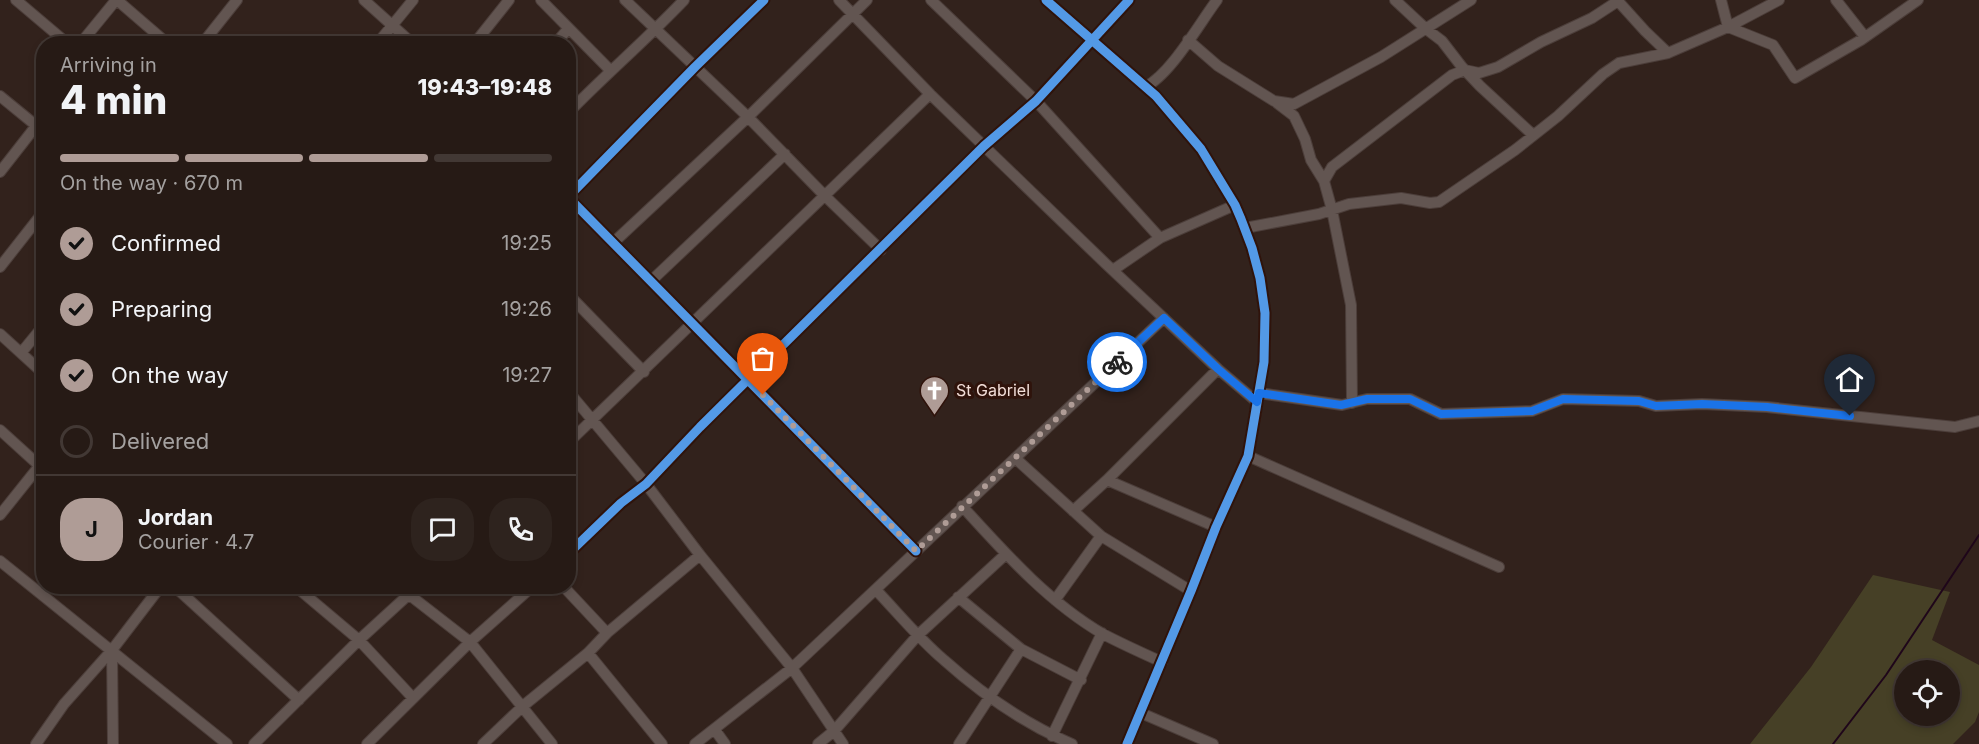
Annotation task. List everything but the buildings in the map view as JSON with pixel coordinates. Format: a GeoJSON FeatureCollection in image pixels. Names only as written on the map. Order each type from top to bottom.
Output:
{"type":"FeatureCollection","features":[{"type":"Feature","properties":{"kind":"street"},"geometry":{"type":"LineString","coordinates":[[16,0],[59,36]]}},
{"type":"Feature","properties":{"kind":"street"},"geometry":{"type":"LineString","coordinates":[[87,36],[116,0],[159,36]]}},
{"type":"Feature","properties":{"kind":"street"},"geometry":{"type":"LineString","coordinates":[[208,36],[237,0]]}},
{"type":"Feature","properties":{"kind":"street"},"geometry":{"type":"LineString","coordinates":[[364,0],[403,36]]}},
{"type":"Feature","properties":{"kind":"street"},"geometry":{"type":"LineString","coordinates":[[384,36],[412,0]]}},
{"type":"Feature","properties":{"kind":"street"},"geometry":{"type":"LineString","coordinates":[[480,36],[509,0]]}},
{"type":"Feature","properties":{"kind":"street"},"geometry":{"type":"LineString","coordinates":[[542,0],[575,36]]}},
{"type":"Feature","properties":{"kind":"street"},"geometry":{"type":"LineString","coordinates":[[625,0],[748,117],[824,195],[882,250]]}},
{"type":"Feature","properties":{"kind":"street"},"geometry":{"type":"LineString","coordinates":[[576,105],[684,0]]}},
{"type":"Feature","properties":{"kind":"street"},"geometry":{"type":"LineString","coordinates":[[576,189],[764,0]]}},
{"type":"Feature","properties":{"kind":"street"},"geometry":{"type":"LineString","coordinates":[[839,0],[930,94],[1113,270],[1218,369],[1258,398],[1341,405],[1367,399],[1410,399],[1441,414],[1532,411],[1563,399],[1639,401],[1656,406],[1702,404],[1767,407],[1955,427],[1979,420]]}},
{"type":"Feature","properties":{"kind":"street"},"geometry":{"type":"LineString","coordinates":[[614,242],[748,117],[867,0]]}},
{"type":"Feature","properties":{"kind":"street"},"geometry":{"type":"LineString","coordinates":[[932,0],[1036,101],[1160,238]]}},
{"type":"Feature","properties":{"kind":"street"},"geometry":{"type":"LineString","coordinates":[[1046,0],[1156,96],[1201,149],[1235,205],[1245,228],[1260,278],[1265,313],[1264,362],[1248,456],[1216,527],[1127,744]]}},
{"type":"Feature","properties":{"kind":"street"},"geometry":{"type":"LineString","coordinates":[[576,546],[646,484],[700,427],[882,250],[984,146],[1036,101],[1129,0]]}},
{"type":"Feature","properties":{"kind":"street"},"geometry":{"type":"LineString","coordinates":[[1145,87],[1155,82],[1217,0]]}},
{"type":"Feature","properties":{"kind":"street"},"geometry":{"type":"LineString","coordinates":[[1395,0],[1442,41],[1465,70],[1533,135]]}},
{"type":"Feature","properties":{"kind":"street"},"geometry":{"type":"LineString","coordinates":[[1274,101],[1294,104],[1381,57],[1472,0]]}},
{"type":"Feature","properties":{"kind":"street"},"geometry":{"type":"LineString","coordinates":[[1721,0],[1728,27]]}},
{"type":"Feature","properties":{"kind":"street"},"geometry":{"type":"LineString","coordinates":[[1245,228],[1319,214],[1349,204],[1401,198],[1430,203],[1439,202],[1558,116],[1619,63],[1668,53],[1728,27],[1779,0]]}},
{"type":"Feature","properties":{"kind":"street"},"geometry":{"type":"LineString","coordinates":[[1836,0],[1865,36]]}},
{"type":"Feature","properties":{"kind":"street"},"geometry":{"type":"LineString","coordinates":[[1728,27],[1773,45],[1795,78],[1865,36],[1918,0]]}},
{"type":"Feature","properties":{"kind":"street"},"geometry":{"type":"LineString","coordinates":[[1324,181],[1332,166],[1452,75],[1465,70],[1479,73],[1498,67],[1541,42],[1592,18],[1618,1],[1668,53]]}},
{"type":"Feature","properties":{"kind":"street"},"geometry":{"type":"LineString","coordinates":[[562,36],[568,29]]}},
{"type":"Feature","properties":{"kind":"street"},"geometry":{"type":"LineString","coordinates":[[576,37],[610,70]]}},
{"type":"Feature","properties":{"kind":"street"},"geometry":{"type":"LineString","coordinates":[[1188,40],[1218,66],[1294,116],[1305,139],[1311,160],[1324,181],[1351,305],[1352,402]]}},
{"type":"Feature","properties":{"kind":"street"},"geometry":{"type":"LineString","coordinates":[[576,435],[930,94]]}},
{"type":"Feature","properties":{"kind":"street"},"geometry":{"type":"LineString","coordinates":[[0,96],[36,126]]}},
{"type":"Feature","properties":{"kind":"street"},"geometry":{"type":"LineString","coordinates":[[1,169],[36,133]]}},
{"type":"Feature","properties":{"kind":"street"},"geometry":{"type":"LineString","coordinates":[[651,281],[785,154]]}},
{"type":"Feature","properties":{"kind":"street"},"geometry":{"type":"LineString","coordinates":[[576,205],[916,551]]}},
{"type":"Feature","properties":{"kind":"street"},"geometry":{"type":"LineString","coordinates":[[1113,270],[1160,238],[1235,205]]}},
{"type":"Feature","properties":{"kind":"street"},"geometry":{"type":"LineString","coordinates":[[2,260],[36,220]]}},
{"type":"Feature","properties":{"kind":"street"},"geometry":{"type":"LineString","coordinates":[[576,302],[644,372]]}},
{"type":"Feature","properties":{"kind":"street"},"geometry":{"type":"LineString","coordinates":[[695,744],[792,668],[1164,318]]}},
{"type":"Feature","properties":{"kind":"street"},"geometry":{"type":"LineString","coordinates":[[21,353],[36,335]]}},
{"type":"Feature","properties":{"kind":"street"},"geometry":{"type":"LineString","coordinates":[[1,338],[36,367]]}},
{"type":"Feature","properties":{"kind":"street"},"geometry":{"type":"LineString","coordinates":[[1073,511],[1218,369]]}},
{"type":"Feature","properties":{"kind":"street"},"geometry":{"type":"LineString","coordinates":[[576,400],[792,668],[843,744]]}},
{"type":"Feature","properties":{"kind":"street"},"geometry":{"type":"LineString","coordinates":[[0,430],[36,460]]}},
{"type":"Feature","properties":{"kind":"street"},"geometry":{"type":"LineString","coordinates":[[1248,456],[1499,567]]}},
{"type":"Feature","properties":{"kind":"street"},"geometry":{"type":"LineString","coordinates":[[1015,458],[1101,536],[1191,591]]}},
{"type":"Feature","properties":{"kind":"street"},"geometry":{"type":"LineString","coordinates":[[0,515],[36,472]]}},
{"type":"Feature","properties":{"kind":"street"},"geometry":{"type":"LineString","coordinates":[[1107,480],[1216,527]]}},
{"type":"Feature","properties":{"kind":"street"},"geometry":{"type":"LineString","coordinates":[[962,506],[1006,554],[1055,600],[1102,633],[1162,662]]}},
{"type":"Feature","properties":{"kind":"street"},"geometry":{"type":"LineString","coordinates":[[1055,600],[1101,536]]}},
{"type":"Feature","properties":{"kind":"street"},"geometry":{"type":"LineString","coordinates":[[818,744],[834,731],[918,635],[1006,554]]}},
{"type":"Feature","properties":{"kind":"street"},"geometry":{"type":"LineString","coordinates":[[483,744],[523,706],[588,653],[607,633],[700,555]]}},
{"type":"Feature","properties":{"kind":"street"},"geometry":{"type":"LineString","coordinates":[[0,561],[36,590]]}},
{"type":"Feature","properties":{"kind":"street"},"geometry":{"type":"LineString","coordinates":[[876,590],[943,660],[988,697],[1052,735],[1072,744]]}},
{"type":"Feature","properties":{"kind":"street"},"geometry":{"type":"LineString","coordinates":[[42,594],[227,744]]}},
{"type":"Feature","properties":{"kind":"street"},"geometry":{"type":"LineString","coordinates":[[36,744],[64,704],[112,650],[155,594]]}},
{"type":"Feature","properties":{"kind":"street"},"geometry":{"type":"LineString","coordinates":[[183,594],[299,699]]}},
{"type":"Feature","properties":{"kind":"street"},"geometry":{"type":"LineString","coordinates":[[304,594],[359,640],[412,697]]}},
{"type":"Feature","properties":{"kind":"street"},"geometry":{"type":"LineString","coordinates":[[367,744],[412,697],[524,594]]}},
{"type":"Feature","properties":{"kind":"street"},"geometry":{"type":"LineString","coordinates":[[570,594],[607,633]]}},
{"type":"Feature","properties":{"kind":"street"},"geometry":{"type":"LineString","coordinates":[[254,744],[359,640],[408,596],[470,642],[552,744]]}},
{"type":"Feature","properties":{"kind":"street"},"geometry":{"type":"LineString","coordinates":[[958,597],[1021,649],[1081,680]]}},
{"type":"Feature","properties":{"kind":"street"},"geometry":{"type":"LineString","coordinates":[[1052,735],[1081,680],[1102,633]]}},
{"type":"Feature","properties":{"kind":"street"},"geometry":{"type":"LineString","coordinates":[[959,744],[1021,649]]}},
{"type":"Feature","properties":{"kind":"street"},"geometry":{"type":"LineString","coordinates":[[112,650],[113,744]]}},
{"type":"Feature","properties":{"kind":"street"},"geometry":{"type":"LineString","coordinates":[[588,653],[662,744]]}},
{"type":"Feature","properties":{"kind":"street"},"geometry":{"type":"LineString","coordinates":[[1141,713],[1213,744]]}},
{"type":"Feature","properties":{"kind":"street"},"geometry":{"type":"LineString","coordinates":[[715,730],[725,744]]}},
{"type":"Feature","properties":{"kind":"shaded area"},"geometry":{"type":"Polygon","coordinates":[[[1873,575],[1950,592],[1932,640],[1979,665],[1979,712],[1975,722],[1953,744],[1750,744],[1811,667],[1873,575]]]}},
{"type":"Feature","properties":{"kind":"waterway"},"geometry":{"type":"LineString","coordinates":[[1833,744],[1886,675],[1979,535]]}},
{"type":"Feature","properties":{"kind":"cycle path"},"geometry":{"type":"LineString","coordinates":[[576,189],[764,0]]}},
{"type":"Feature","properties":{"kind":"cycle path"},"geometry":{"type":"LineString","coordinates":[[1046,0],[1156,96],[1201,149],[1241,219],[1260,278],[1265,313],[1264,362],[1248,456],[1216,527],[1127,744]]}},
{"type":"Feature","properties":{"kind":"cycle path"},"geometry":{"type":"LineString","coordinates":[[576,546],[621,503],[646,484],[700,427],[984,146],[1036,101],[1129,0]]}},
{"type":"Feature","properties":{"kind":"cycle path"},"geometry":{"type":"LineString","coordinates":[[576,205],[916,551]]}},
{"type":"Feature","properties":{"kind":"way so far"},"geometry":{"type":"LineString","coordinates":[[763,395],[916,551],[1117,362]]}},
{"type":"Feature","properties":{"kind":"place","name":"St Gabriel"},"geometry":{"type":"Point","coordinates":[935,416]}},
{"type":"Feature","properties":{"kind":"route"},"geometry":{"type":"LineString","coordinates":[[1117,362],[1164,318],[1257,402],[1259,393],[1341,405],[1367,399],[1410,399],[1441,414],[1532,411],[1563,399],[1622,400],[1639,401],[1656,406],[1702,404],[1767,407],[1850,416]]}}]}
